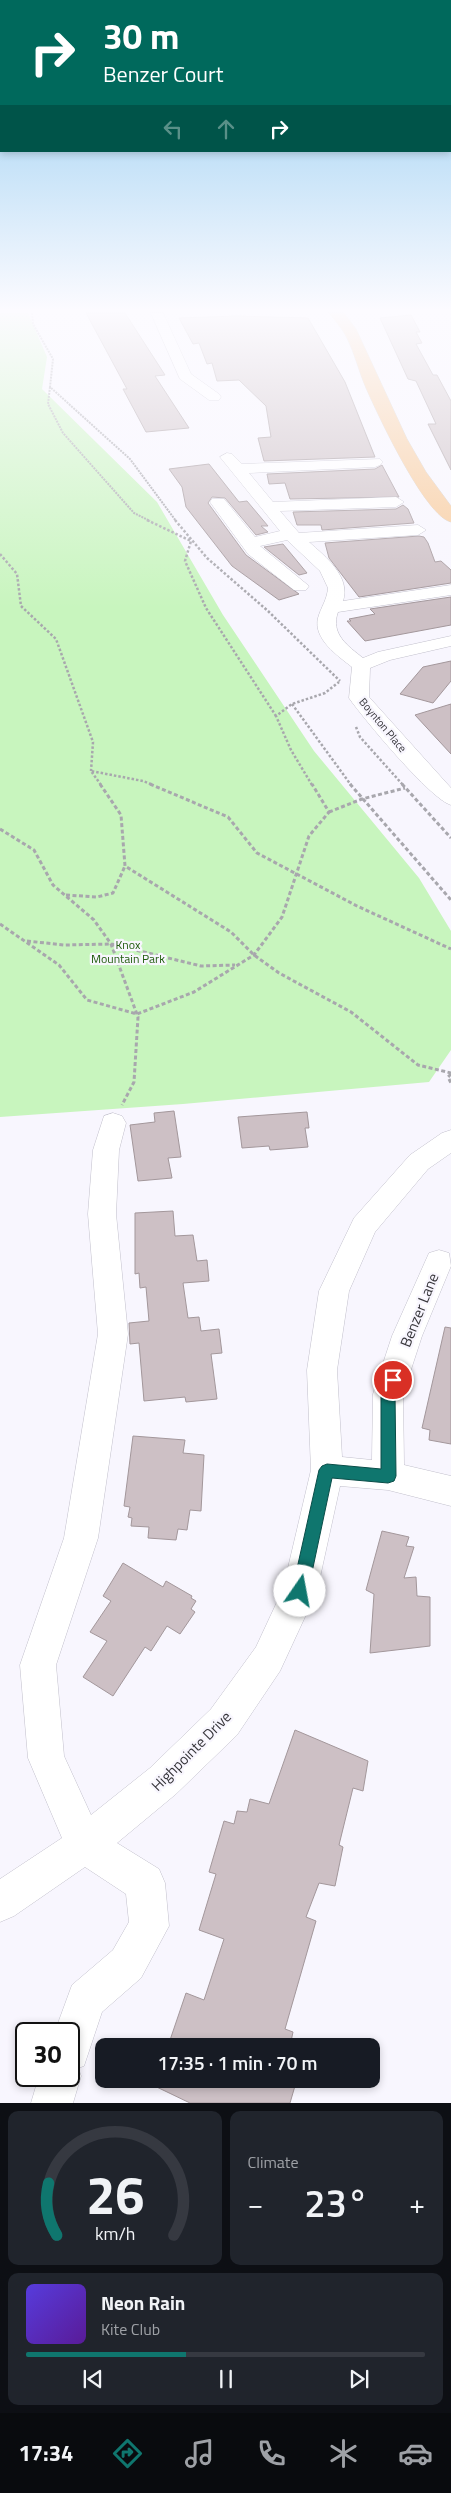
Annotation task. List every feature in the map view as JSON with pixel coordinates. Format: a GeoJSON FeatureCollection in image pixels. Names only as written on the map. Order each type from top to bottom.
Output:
{"type":"FeatureCollection","features":[{"type":"Feature","properties":{"kind":"main road"},"geometry":{"type":"LineString","coordinates":[[386,411],[411,463],[451,517]]}},
{"type":"Feature","properties":{"kind":"street"},"geometry":{"type":"LineString","coordinates":[[226,457],[238,469],[268,508],[326,568],[335,582],[338,595],[332,608],[327,629],[338,647],[361,665],[384,656],[451,641]]}},
{"type":"Feature","properties":{"kind":"street"},"geometry":{"type":"LineString","coordinates":[[238,469],[375,462]]}},
{"type":"Feature","properties":{"kind":"street"},"geometry":{"type":"LineString","coordinates":[[218,502],[251,543],[254,550],[300,586]]}},
{"type":"Feature","properties":{"kind":"street"},"geometry":{"type":"LineString","coordinates":[[268,508],[396,502]]}},
{"type":"Feature","properties":{"kind":"street"},"geometry":{"type":"LineString","coordinates":[[251,543],[294,536],[418,530]]}},
{"type":"Feature","properties":{"kind":"street"},"geometry":{"type":"LineString","coordinates":[[332,608],[451,590]]}},
{"type":"Feature","properties":{"kind":"street","name":"Boynton Place"},"geometry":{"type":"LineString","coordinates":[[361,665],[359,698],[428,777],[451,799]]}},
{"type":"Feature","properties":{"kind":"street"},"geometry":{"type":"LineString","coordinates":[[428,777],[451,772]]}},
{"type":"Feature","properties":{"kind":"street"},"geometry":{"type":"LineString","coordinates":[[78,2022],[86,1999],[127,1964],[149,1926],[145,1883],[84,1846],[46,1758],[38,1665],[81,1538],[113,1334],[102,1214],[106,1150],[113,1123]]}},
{"type":"Feature","properties":{"kind":"street","name":"Highpointe Drive"},"geometry":{"type":"LineString","coordinates":[[0,1902],[84,1846],[163,1781],[224,1722],[268,1659],[300,1591],[327,1470],[322,1370],[334,1290],[364,1226],[419,1162],[451,1140]]}},
{"type":"Feature","properties":{"kind":"street","name":"Benzer Lane"},"geometry":{"type":"LineString","coordinates":[[388,1476],[388,1394],[407,1336],[439,1261]]}},
{"type":"Feature","properties":{"kind":"street"},"geometry":{"type":"LineString","coordinates":[[327,1470],[388,1476],[451,1491]]}},
{"type":"Feature","properties":{"kind":"street"},"geometry":{"type":"LineString","coordinates":[[52,2103],[57,2087]]}},
{"type":"Feature","properties":{"kind":"path"},"geometry":{"type":"LineString","coordinates":[[52,411],[63,433],[134,513],[191,541]]}},
{"type":"Feature","properties":{"kind":"path"},"geometry":{"type":"LineString","coordinates":[[77,411],[130,459],[191,541],[340,681],[343,690]]}},
{"type":"Feature","properties":{"kind":"path"},"geometry":{"type":"LineString","coordinates":[[191,541],[185,561],[206,608],[276,716],[291,750],[329,812]]}},
{"type":"Feature","properties":{"kind":"path"},"geometry":{"type":"LineString","coordinates":[[0,554],[17,574],[21,606],[56,639],[93,742],[91,770],[121,815],[125,866],[113,893],[97,897],[66,895]]}},
{"type":"Feature","properties":{"kind":"path"},"geometry":{"type":"LineString","coordinates":[[276,716],[292,704],[325,692],[361,665]]}},
{"type":"Feature","properties":{"kind":"path"},"geometry":{"type":"LineString","coordinates":[[292,704],[362,799],[451,900]]}},
{"type":"Feature","properties":{"kind":"path"},"geometry":{"type":"LineString","coordinates":[[353,718],[360,737],[451,838]]}},
{"type":"Feature","properties":{"kind":"path"},"geometry":{"type":"LineString","coordinates":[[91,770],[143,781],[228,817],[257,853],[356,906],[451,949]]}},
{"type":"Feature","properties":{"kind":"path"},"geometry":{"type":"LineString","coordinates":[[0,924],[59,965],[87,1000],[137,1014],[194,992],[254,955],[282,917],[309,836],[329,812],[362,799],[405,788]]}},
{"type":"Feature","properties":{"kind":"path"},"geometry":{"type":"LineString","coordinates":[[0,829],[34,850],[53,884],[94,920],[111,944],[137,1014],[134,1082],[113,1123]]}},
{"type":"Feature","properties":{"kind":"path"},"geometry":{"type":"LineString","coordinates":[[125,866],[231,932],[254,955],[279,974],[351,1012],[418,1065],[451,1074],[448,1077],[451,1083]]}},
{"type":"Feature","properties":{"kind":"path"},"geometry":{"type":"LineString","coordinates":[[26,941],[64,945],[111,944],[201,966],[237,966]]}},
{"type":"Feature","properties":{"kind":"green space","name":"Knox Mountain Park"},"geometry":{"type":"Polygon","coordinates":[[[0,411],[65,411],[157,502],[223,615],[314,751],[419,878],[451,931],[451,1050],[429,1082],[183,1104],[0,1117],[0,411]]]}},
{"type":"Feature","properties":{"kind":"building"},"geometry":{"type":"Polygon","coordinates":[[[135,411],[178,411],[189,428],[146,432],[135,411]]]}},
{"type":"Feature","properties":{"kind":"building"},"geometry":{"type":"Polygon","coordinates":[[[267,411],[357,411],[375,457],[264,461],[258,438],[271,437],[267,411]]]}},
{"type":"Feature","properties":{"kind":"building"},"geometry":{"type":"Polygon","coordinates":[[[430,411],[451,411],[451,470],[428,424],[436,424],[430,411]]]}},
{"type":"Feature","properties":{"kind":"building"},"geometry":{"type":"Polygon","coordinates":[[[209,464],[239,502],[247,501],[268,526],[261,526],[268,532],[256,535],[225,498],[212,497],[208,503],[246,555],[299,594],[279,600],[232,566],[186,507],[182,487],[169,469],[209,464]]]}},
{"type":"Feature","properties":{"kind":"building"},"geometry":{"type":"Polygon","coordinates":[[[382,465],[399,497],[290,499],[285,483],[269,484],[267,474],[375,469],[382,465]]]}},
{"type":"Feature","properties":{"kind":"building"},"geometry":{"type":"Polygon","coordinates":[[[403,505],[408,509],[414,523],[322,530],[321,525],[297,525],[293,512],[396,509],[403,505]]]}},
{"type":"Feature","properties":{"kind":"building"},"geometry":{"type":"Polygon","coordinates":[[[424,537],[428,543],[435,562],[441,561],[451,570],[451,583],[359,597],[329,558],[325,543],[424,537]]]}},
{"type":"Feature","properties":{"kind":"building"},"geometry":{"type":"Polygon","coordinates":[[[283,544],[307,573],[299,575],[264,547],[283,544]]]}},
{"type":"Feature","properties":{"kind":"building"},"geometry":{"type":"Polygon","coordinates":[[[451,597],[451,625],[365,641],[347,621],[375,614],[370,609],[451,597]]]}},
{"type":"Feature","properties":{"kind":"building"},"geometry":{"type":"Polygon","coordinates":[[[451,661],[451,681],[433,703],[400,694],[423,667],[451,661]]]}},
{"type":"Feature","properties":{"kind":"building"},"geometry":{"type":"Polygon","coordinates":[[[451,704],[451,754],[415,715],[451,704]]]}},
{"type":"Feature","properties":{"kind":"building"},"geometry":{"type":"Polygon","coordinates":[[[174,1111],[181,1157],[168,1158],[172,1178],[138,1181],[130,1125],[155,1122],[154,1113],[174,1111]]]}},
{"type":"Feature","properties":{"kind":"building"},"geometry":{"type":"Polygon","coordinates":[[[307,1112],[309,1128],[305,1128],[308,1147],[270,1150],[269,1146],[242,1148],[238,1117],[307,1112]]]}},
{"type":"Feature","properties":{"kind":"building"},"geometry":{"type":"Polygon","coordinates":[[[173,1211],[175,1236],[193,1235],[197,1261],[207,1260],[209,1281],[183,1283],[188,1318],[199,1317],[201,1331],[219,1329],[222,1353],[211,1354],[217,1399],[186,1402],[185,1397],[144,1401],[139,1343],[130,1344],[129,1323],[149,1321],[146,1287],[140,1288],[139,1273],[135,1274],[135,1213],[173,1211]]]}},
{"type":"Feature","properties":{"kind":"building"},"geometry":{"type":"Polygon","coordinates":[[[445,1327],[451,1328],[451,1444],[429,1440],[430,1430],[422,1428],[445,1327]]]}},
{"type":"Feature","properties":{"kind":"building"},"geometry":{"type":"Polygon","coordinates":[[[133,1436],[185,1440],[183,1453],[204,1455],[201,1511],[190,1510],[187,1530],[178,1529],[176,1540],[148,1538],[149,1527],[131,1526],[132,1518],[128,1517],[130,1507],[124,1506],[133,1436]]]}},
{"type":"Feature","properties":{"kind":"building"},"geometry":{"type":"Polygon","coordinates":[[[382,1531],[409,1537],[406,1546],[414,1547],[404,1578],[416,1577],[417,1596],[430,1597],[430,1646],[370,1653],[374,1594],[366,1590],[382,1531]]]}},
{"type":"Feature","properties":{"kind":"building"},"geometry":{"type":"Polygon","coordinates":[[[123,1563],[163,1587],[166,1581],[192,1596],[191,1598],[196,1601],[191,1609],[195,1612],[180,1634],[167,1626],[151,1651],[145,1647],[113,1696],[83,1677],[107,1641],[90,1632],[111,1601],[103,1596],[123,1563]]]}},
{"type":"Feature","properties":{"kind":"building"},"geometry":{"type":"Polygon","coordinates":[[[295,1730],[368,1761],[363,1791],[353,1788],[339,1845],[343,1847],[335,1886],[319,1883],[306,1917],[316,1921],[285,2029],[293,2032],[292,2038],[171,2038],[186,1993],[204,2000],[224,1939],[199,1930],[216,1874],[209,1872],[224,1821],[234,1824],[237,1811],[247,1812],[250,1799],[269,1804],[295,1730]]]}},
{"type":"Feature","properties":{"kind":"building"},"geometry":{"type":"Polygon","coordinates":[[[159,2088],[294,2088],[290,2103],[190,2103],[159,2088]]]}},
{"type":"Feature","properties":{"kind":"route"},"geometry":{"type":"LineString","coordinates":[[300,1591],[327,1470],[388,1476],[388,1394],[393,1380]]}}]}
